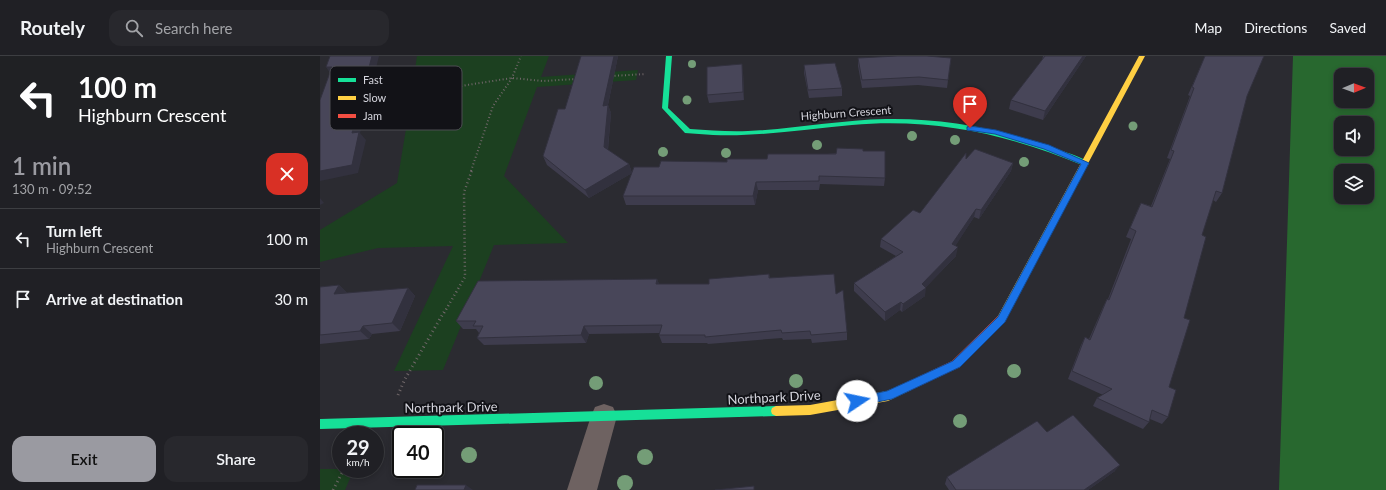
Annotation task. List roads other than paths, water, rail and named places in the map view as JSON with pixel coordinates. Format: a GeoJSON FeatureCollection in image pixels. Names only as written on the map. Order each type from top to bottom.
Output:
{"type":"FeatureCollection","features":[{"type":"Feature","properties":{"kind":"street","name":"Highburn Crescent"},"geometry":{"type":"LineString","coordinates":[[669,56],[665,108],[688,131],[747,133],[888,121],[943,124],[996,132],[1047,147],[1085,163]]}},
{"type":"Feature","properties":{"kind":"street","name":"Northpark Drive"},"geometry":{"type":"LineString","coordinates":[[320,424],[810,410],[888,396],[956,364],[1001,320],[1142,56]]}},
{"type":"Feature","properties":{"kind":"street"},"geometry":{"type":"LineString","coordinates":[[582,490],[604,416]]}}]}
